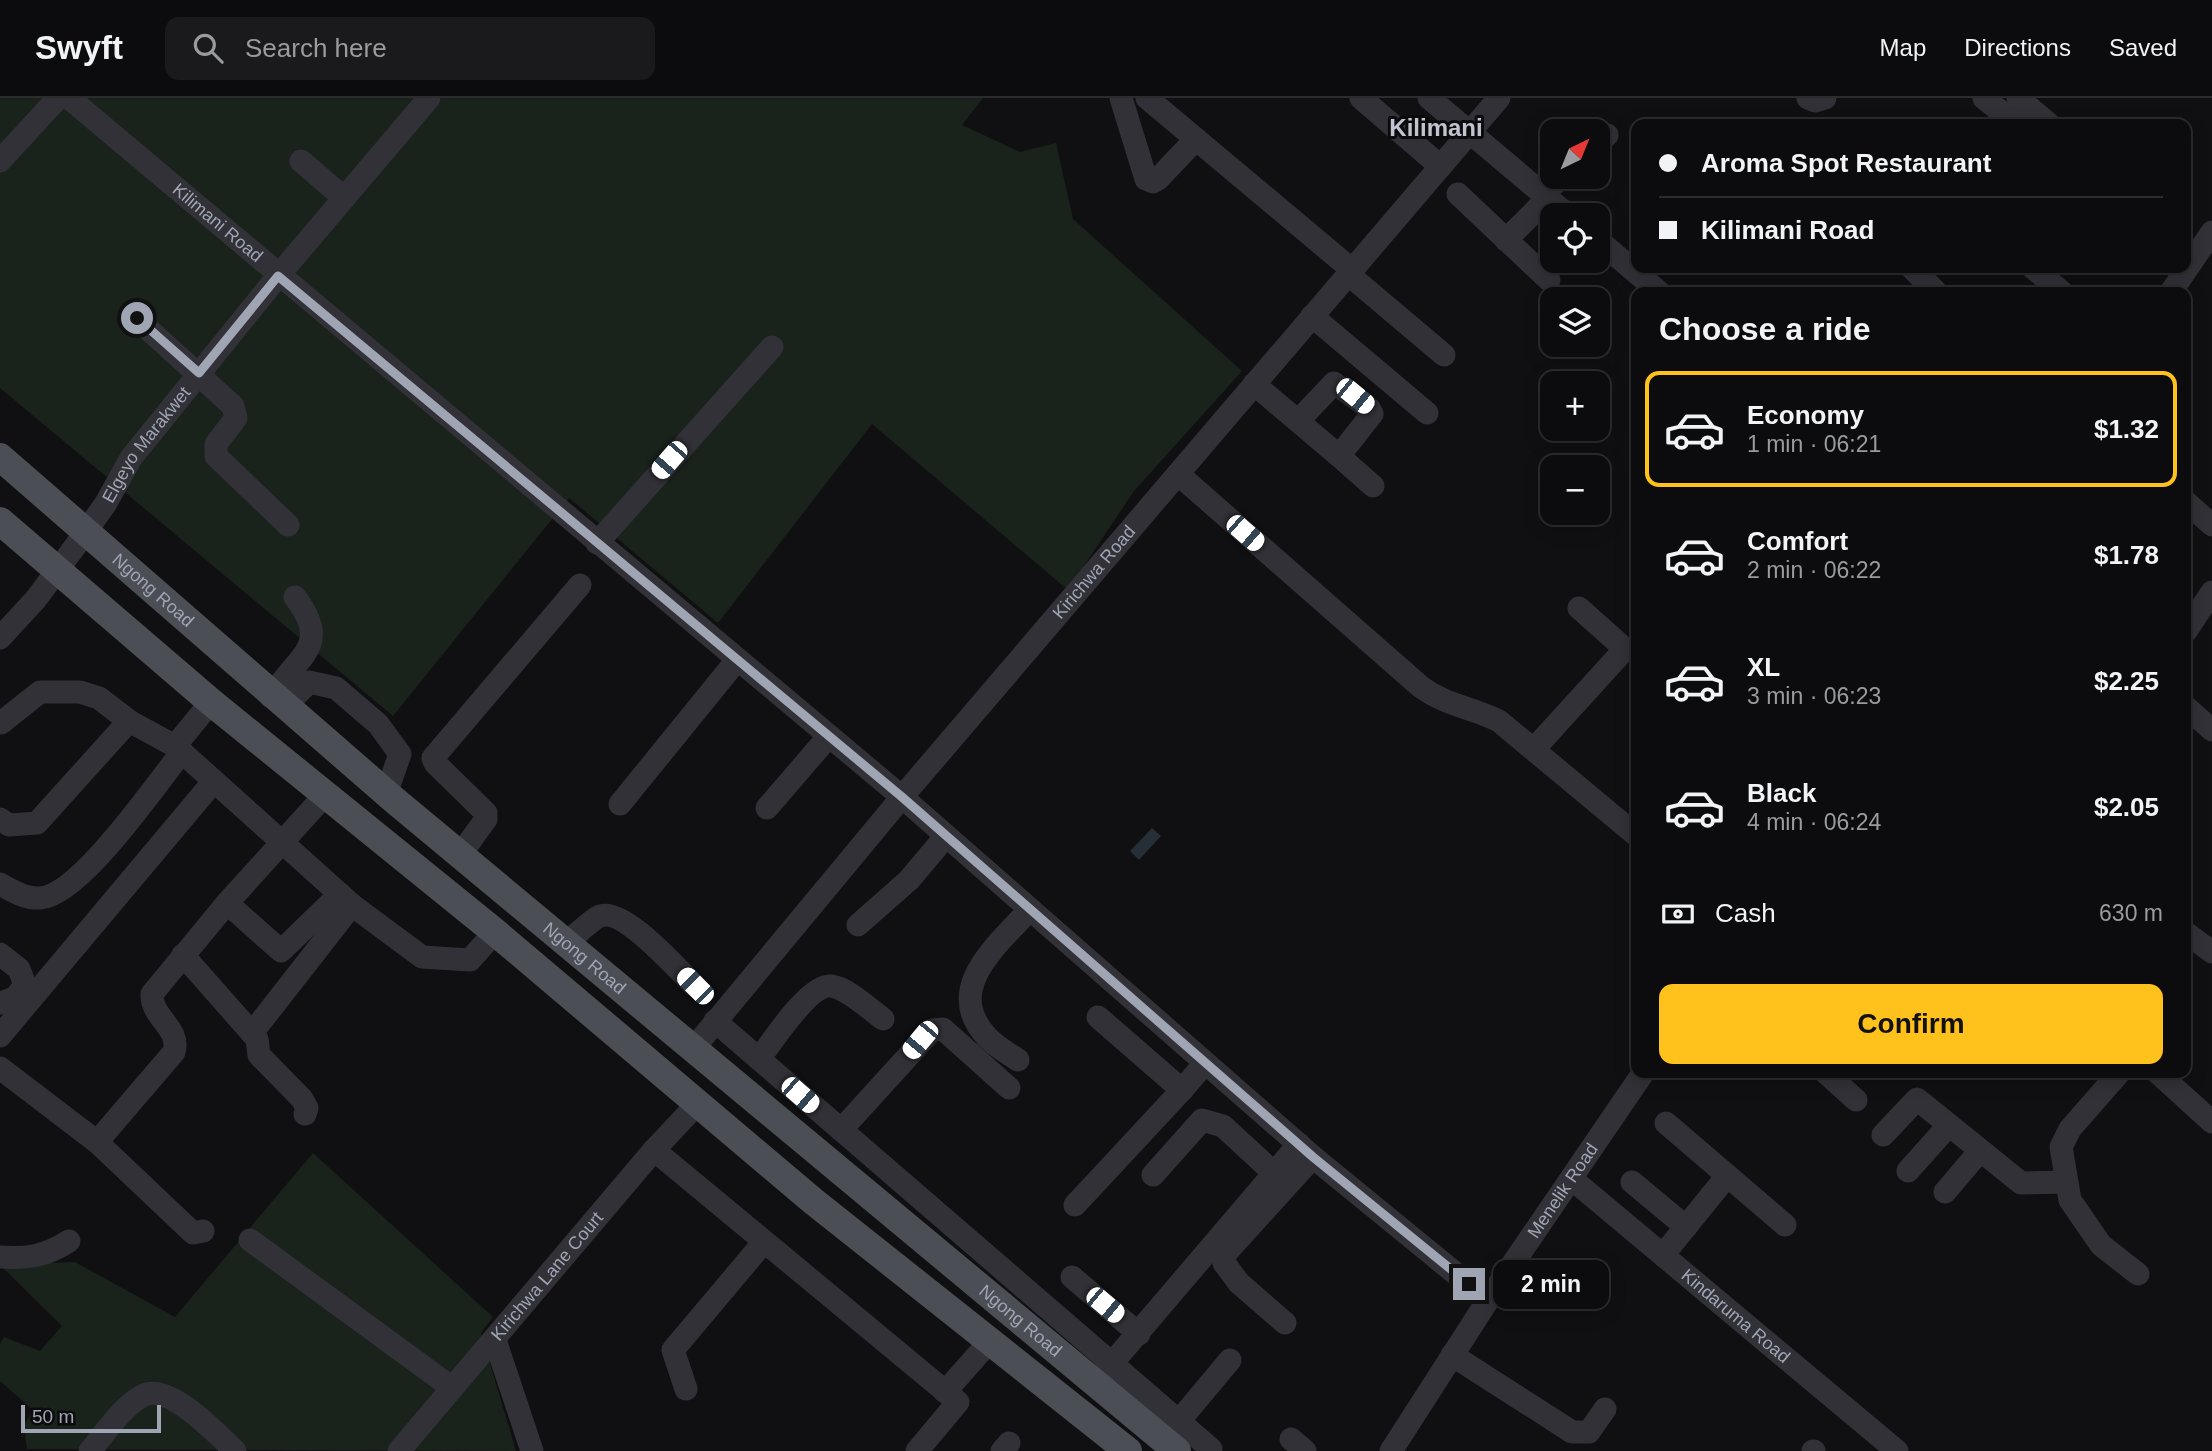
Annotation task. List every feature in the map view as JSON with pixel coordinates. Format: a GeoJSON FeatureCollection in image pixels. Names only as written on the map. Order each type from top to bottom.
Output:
{"type":"FeatureCollection","features":[{"type":"Feature","properties":{"kind":"main road","name":"Ngong Road"},"geometry":{"type":"LineString","coordinates":[[0,457],[278,702],[840,1173],[1103,1373],[1177,1451]]}},
{"type":"Feature","properties":{"kind":"main road","name":"Ngong Road"},"geometry":{"type":"LineString","coordinates":[[0,522],[58,569],[96,606],[495,932],[813,1201],[1128,1451]]}},
{"type":"Feature","properties":{"kind":"street"},"geometry":{"type":"LineString","coordinates":[[0,161],[58,98]]}},
{"type":"Feature","properties":{"kind":"street","name":"Kilimani Road"},"geometry":{"type":"LineString","coordinates":[[69,98],[902,797],[1306,1150],[1488,1300]]}},
{"type":"Feature","properties":{"kind":"street","name":"Elgeyo Marakwet"},"geometry":{"type":"LineString","coordinates":[[0,638],[36,599],[85,533],[106,503],[131,458],[278,276],[429,98]]}},
{"type":"Feature","properties":{"kind":"street"},"geometry":{"type":"LineString","coordinates":[[1121,98],[1146,179],[1153,182],[1158,179],[1196,139]]}},
{"type":"Feature","properties":{"kind":"street"},"geometry":{"type":"LineString","coordinates":[[1147,98],[1444,355]]}},
{"type":"Feature","properties":{"kind":"street"},"geometry":{"type":"LineString","coordinates":[[1361,98],[1440,166]]}},
{"type":"Feature","properties":{"kind":"street"},"geometry":{"type":"LineString","coordinates":[[1429,98],[1554,203]]}},
{"type":"Feature","properties":{"kind":"street","name":"Kirichwa Road"},"geometry":{"type":"LineString","coordinates":[[693,1049],[902,797],[1499,98]]}},
{"type":"Feature","properties":{"kind":"street"},"geometry":{"type":"LineString","coordinates":[[1808,98],[1815,101],[1825,98]]}},
{"type":"Feature","properties":{"kind":"street"},"geometry":{"type":"LineString","coordinates":[[1984,98],[2010,119]]}},
{"type":"Feature","properties":{"kind":"street"},"geometry":{"type":"LineString","coordinates":[[2018,98],[2043,119]]}},
{"type":"Feature","properties":{"kind":"street"},"geometry":{"type":"LineString","coordinates":[[301,161],[344,198]]}},
{"type":"Feature","properties":{"kind":"street"},"geometry":{"type":"LineString","coordinates":[[1506,240],[1552,189]]}},
{"type":"Feature","properties":{"kind":"street"},"geometry":{"type":"LineString","coordinates":[[1458,194],[1549,280]]}},
{"type":"Feature","properties":{"kind":"street"},"geometry":{"type":"LineString","coordinates":[[1610,250],[1631,268]]}},
{"type":"Feature","properties":{"kind":"street"},"geometry":{"type":"LineString","coordinates":[[1637,273],[1653,287]]}},
{"type":"Feature","properties":{"kind":"street"},"geometry":{"type":"LineString","coordinates":[[1917,273],[1931,287]]}},
{"type":"Feature","properties":{"kind":"street"},"geometry":{"type":"LineString","coordinates":[[2039,273],[2056,287]]}},
{"type":"Feature","properties":{"kind":"street"},"geometry":{"type":"LineString","coordinates":[[1312,316],[1427,413]]}},
{"type":"Feature","properties":{"kind":"street"},"geometry":{"type":"LineString","coordinates":[[137,318],[236,410],[236,418],[216,444],[216,456],[288,525]]}},
{"type":"Feature","properties":{"kind":"street"},"geometry":{"type":"LineString","coordinates":[[597,543],[772,346]]}},
{"type":"Feature","properties":{"kind":"street"},"geometry":{"type":"LineString","coordinates":[[1298,421],[1334,383],[1369,408],[1371,419],[1339,456]]}},
{"type":"Feature","properties":{"kind":"street"},"geometry":{"type":"LineString","coordinates":[[1254,384],[1373,486]]}},
{"type":"Feature","properties":{"kind":"street"},"geometry":{"type":"LineString","coordinates":[[1178,474],[1421,687],[1440,700],[1478,710],[1499,722],[1631,831]]}},
{"type":"Feature","properties":{"kind":"street"},"geometry":{"type":"LineString","coordinates":[[2191,506],[2212,525]]}},
{"type":"Feature","properties":{"kind":"street"},"geometry":{"type":"LineString","coordinates":[[460,855],[486,819],[485,813],[433,758],[580,585]]}},
{"type":"Feature","properties":{"kind":"street"},"geometry":{"type":"LineString","coordinates":[[2191,624],[2212,592]]}},
{"type":"Feature","properties":{"kind":"street"},"geometry":{"type":"LineString","coordinates":[[278,702],[285,674],[307,650],[314,635],[309,616],[295,597]]}},
{"type":"Feature","properties":{"kind":"street"},"geometry":{"type":"LineString","coordinates":[[1535,749],[1630,654],[1579,608]]}},
{"type":"Feature","properties":{"kind":"street"},"geometry":{"type":"LineString","coordinates":[[620,804],[737,660]]}},
{"type":"Feature","properties":{"kind":"street"},"geometry":{"type":"LineString","coordinates":[[278,702],[309,682],[336,688],[377,724],[400,754],[386,794]]}},
{"type":"Feature","properties":{"kind":"street"},"geometry":{"type":"LineString","coordinates":[[1,723],[40,692],[62,691],[99,698],[128,721],[179,749],[346,900],[422,957],[470,960],[495,932]]}},
{"type":"Feature","properties":{"kind":"street"},"geometry":{"type":"LineString","coordinates":[[0,884],[24,896],[42,898],[74,882],[92,864],[211,702]]}},
{"type":"Feature","properties":{"kind":"street"},"geometry":{"type":"LineString","coordinates":[[2191,711],[2212,730]]}},
{"type":"Feature","properties":{"kind":"street"},"geometry":{"type":"LineString","coordinates":[[0,819],[9,825],[37,823],[128,721]]}},
{"type":"Feature","properties":{"kind":"street"},"geometry":{"type":"LineString","coordinates":[[767,808],[829,736]]}},
{"type":"Feature","properties":{"kind":"street"},"geometry":{"type":"LineString","coordinates":[[0,1036],[214,780]]}},
{"type":"Feature","properties":{"kind":"street"},"geometry":{"type":"LineString","coordinates":[[97,1142],[174,1052],[174,1035],[152,1006],[152,994],[227,903],[325,795]]}},
{"type":"Feature","properties":{"kind":"street"},"geometry":{"type":"LineString","coordinates":[[858,925],[909,880],[946,836]]}},
{"type":"Feature","properties":{"kind":"street"},"geometry":{"type":"LineString","coordinates":[[227,903],[281,951],[346,900]]}},
{"type":"Feature","properties":{"kind":"street"},"geometry":{"type":"LineString","coordinates":[[252,1033],[346,900]]}},
{"type":"Feature","properties":{"kind":"street"},"geometry":{"type":"LineString","coordinates":[[1018,1060],[986,1036],[969,1005],[970,987],[982,962],[1030,909]]}},
{"type":"Feature","properties":{"kind":"street"},"geometry":{"type":"LineString","coordinates":[[565,944],[599,916],[615,915],[643,934],[695,986]]}},
{"type":"Feature","properties":{"kind":"street"},"geometry":{"type":"LineString","coordinates":[[2191,937],[2212,952]]}},
{"type":"Feature","properties":{"kind":"street"},"geometry":{"type":"LineString","coordinates":[[0,954],[19,969],[24,985],[15,998],[0,1003]]}},
{"type":"Feature","properties":{"kind":"street"},"geometry":{"type":"LineString","coordinates":[[183,955],[257,1039],[259,1055],[302,1099],[307,1108],[305,1114]]}},
{"type":"Feature","properties":{"kind":"street"},"geometry":{"type":"LineString","coordinates":[[759,1059],[808,997],[822,987],[839,988],[883,1018]]}},
{"type":"Feature","properties":{"kind":"street"},"geometry":{"type":"LineString","coordinates":[[1098,1017],[1182,1090]]}},
{"type":"Feature","properties":{"kind":"street"},"geometry":{"type":"LineString","coordinates":[[715,1021],[861,1148],[1103,1373],[1179,1421],[1211,1449]]}},
{"type":"Feature","properties":{"kind":"street"},"geometry":{"type":"LineString","coordinates":[[841,1130],[932,1030],[943,1028],[1009,1088]]}},
{"type":"Feature","properties":{"kind":"street"},"geometry":{"type":"LineString","coordinates":[[1075,1205],[1205,1063]]}},
{"type":"Feature","properties":{"kind":"street"},"geometry":{"type":"LineString","coordinates":[[0,1068],[97,1142],[193,1233],[203,1231]]}},
{"type":"Feature","properties":{"kind":"street","name":"Menelik Road"},"geometry":{"type":"LineString","coordinates":[[1391,1451],[1488,1300],[1573,1180],[1640,1078]]}},
{"type":"Feature","properties":{"kind":"street"},"geometry":{"type":"LineString","coordinates":[[1832,1078],[1856,1100]]}},
{"type":"Feature","properties":{"kind":"street"},"geometry":{"type":"LineString","coordinates":[[2115,1078],[2070,1129],[2061,1147],[2070,1200],[2102,1245],[2138,1274]]}},
{"type":"Feature","properties":{"kind":"street"},"geometry":{"type":"LineString","coordinates":[[2164,1078],[2212,1122]]}},
{"type":"Feature","properties":{"kind":"street"},"geometry":{"type":"LineString","coordinates":[[1883,1135],[1917,1099],[1979,1152],[2021,1183],[2066,1182]]}},
{"type":"Feature","properties":{"kind":"street","name":"Kirichwa Lane Court"},"geometry":{"type":"LineString","coordinates":[[399,1451],[654,1150],[699,1102]]}},
{"type":"Feature","properties":{"kind":"street"},"geometry":{"type":"LineString","coordinates":[[1153,1175],[1202,1120],[1223,1126],[1275,1174]]}},
{"type":"Feature","properties":{"kind":"street"},"geometry":{"type":"LineString","coordinates":[[1666,1122],[1785,1225]]}},
{"type":"Feature","properties":{"kind":"street"},"geometry":{"type":"LineString","coordinates":[[1908,1171],[1949,1125]]}},
{"type":"Feature","properties":{"kind":"street"},"geometry":{"type":"LineString","coordinates":[[840,1173],[861,1148]]}},
{"type":"Feature","properties":{"kind":"street"},"geometry":{"type":"LineString","coordinates":[[654,1150],[958,1402],[917,1451]]}},
{"type":"Feature","properties":{"kind":"street"},"geometry":{"type":"LineString","coordinates":[[1103,1373],[1275,1174],[1306,1150]]}},
{"type":"Feature","properties":{"kind":"street"},"geometry":{"type":"LineString","coordinates":[[1285,1323],[1239,1283],[1224,1263],[1225,1254],[1306,1150]]}},
{"type":"Feature","properties":{"kind":"street"},"geometry":{"type":"LineString","coordinates":[[1945,1192],[1979,1152]]}},
{"type":"Feature","properties":{"kind":"street"},"geometry":{"type":"LineString","coordinates":[[1663,1255],[1727,1176]]}},
{"type":"Feature","properties":{"kind":"street","name":"Kindaruma Road"},"geometry":{"type":"LineString","coordinates":[[1573,1180],[1897,1451]]}},
{"type":"Feature","properties":{"kind":"street"},"geometry":{"type":"LineString","coordinates":[[1632,1182],[1686,1227]]}},
{"type":"Feature","properties":{"kind":"street"},"geometry":{"type":"LineString","coordinates":[[250,1240],[451,1387]]}},
{"type":"Feature","properties":{"kind":"street"},"geometry":{"type":"LineString","coordinates":[[0,1257],[26,1259],[49,1253],[69,1241]]}},
{"type":"Feature","properties":{"kind":"street"},"geometry":{"type":"LineString","coordinates":[[686,1390],[673,1350],[763,1243]]}},
{"type":"Feature","properties":{"kind":"street"},"geometry":{"type":"LineString","coordinates":[[1072,1277],[1139,1334]]}},
{"type":"Feature","properties":{"kind":"street"},"geometry":{"type":"LineString","coordinates":[[495,1340],[532,1451]]}},
{"type":"Feature","properties":{"kind":"street"},"geometry":{"type":"LineString","coordinates":[[945,1392],[990,1341]]}},
{"type":"Feature","properties":{"kind":"street"},"geometry":{"type":"LineString","coordinates":[[1452,1355],[1572,1432],[1589,1432],[1605,1409]]}},
{"type":"Feature","properties":{"kind":"street"},"geometry":{"type":"LineString","coordinates":[[1179,1421],[1230,1360]]}},
{"type":"Feature","properties":{"kind":"street"},"geometry":{"type":"LineString","coordinates":[[90,1451],[128,1406],[144,1394],[155,1392],[186,1406],[235,1451]]}},
{"type":"Feature","properties":{"kind":"shaded area"},"geometry":{"type":"Polygon","coordinates":[[[0,98],[983,98],[962,125],[1020,152],[1056,143],[1073,219],[1242,371],[1134,491],[1068,590],[872,424],[718,623],[569,498],[393,716],[0,388],[0,98]]]}},
{"type":"Feature","properties":{"kind":"shaded area"},"geometry":{"type":"Polygon","coordinates":[[[1152,828],[1161,836],[1139,860],[1130,851],[1152,828]]]}},
{"type":"Feature","properties":{"kind":"shaded area"},"geometry":{"type":"Polygon","coordinates":[[[313,1153],[493,1317],[481,1333],[516,1451],[27,1449],[24,1425],[33,1410],[0,1381],[0,1344],[4,1337],[40,1351],[62,1326],[0,1265],[75,1262],[175,1317],[313,1153]]]}},
{"type":"Feature","properties":{"kind":"district","name":"Kilimani"},"geometry":{"type":"Point","coordinates":[1436,127]}},
{"type":"Feature","properties":{"kind":"route"},"geometry":{"type":"LineString","coordinates":[[137,318],[199,373],[278,276],[902,797],[1313,1157],[1469,1284]]}}]}
